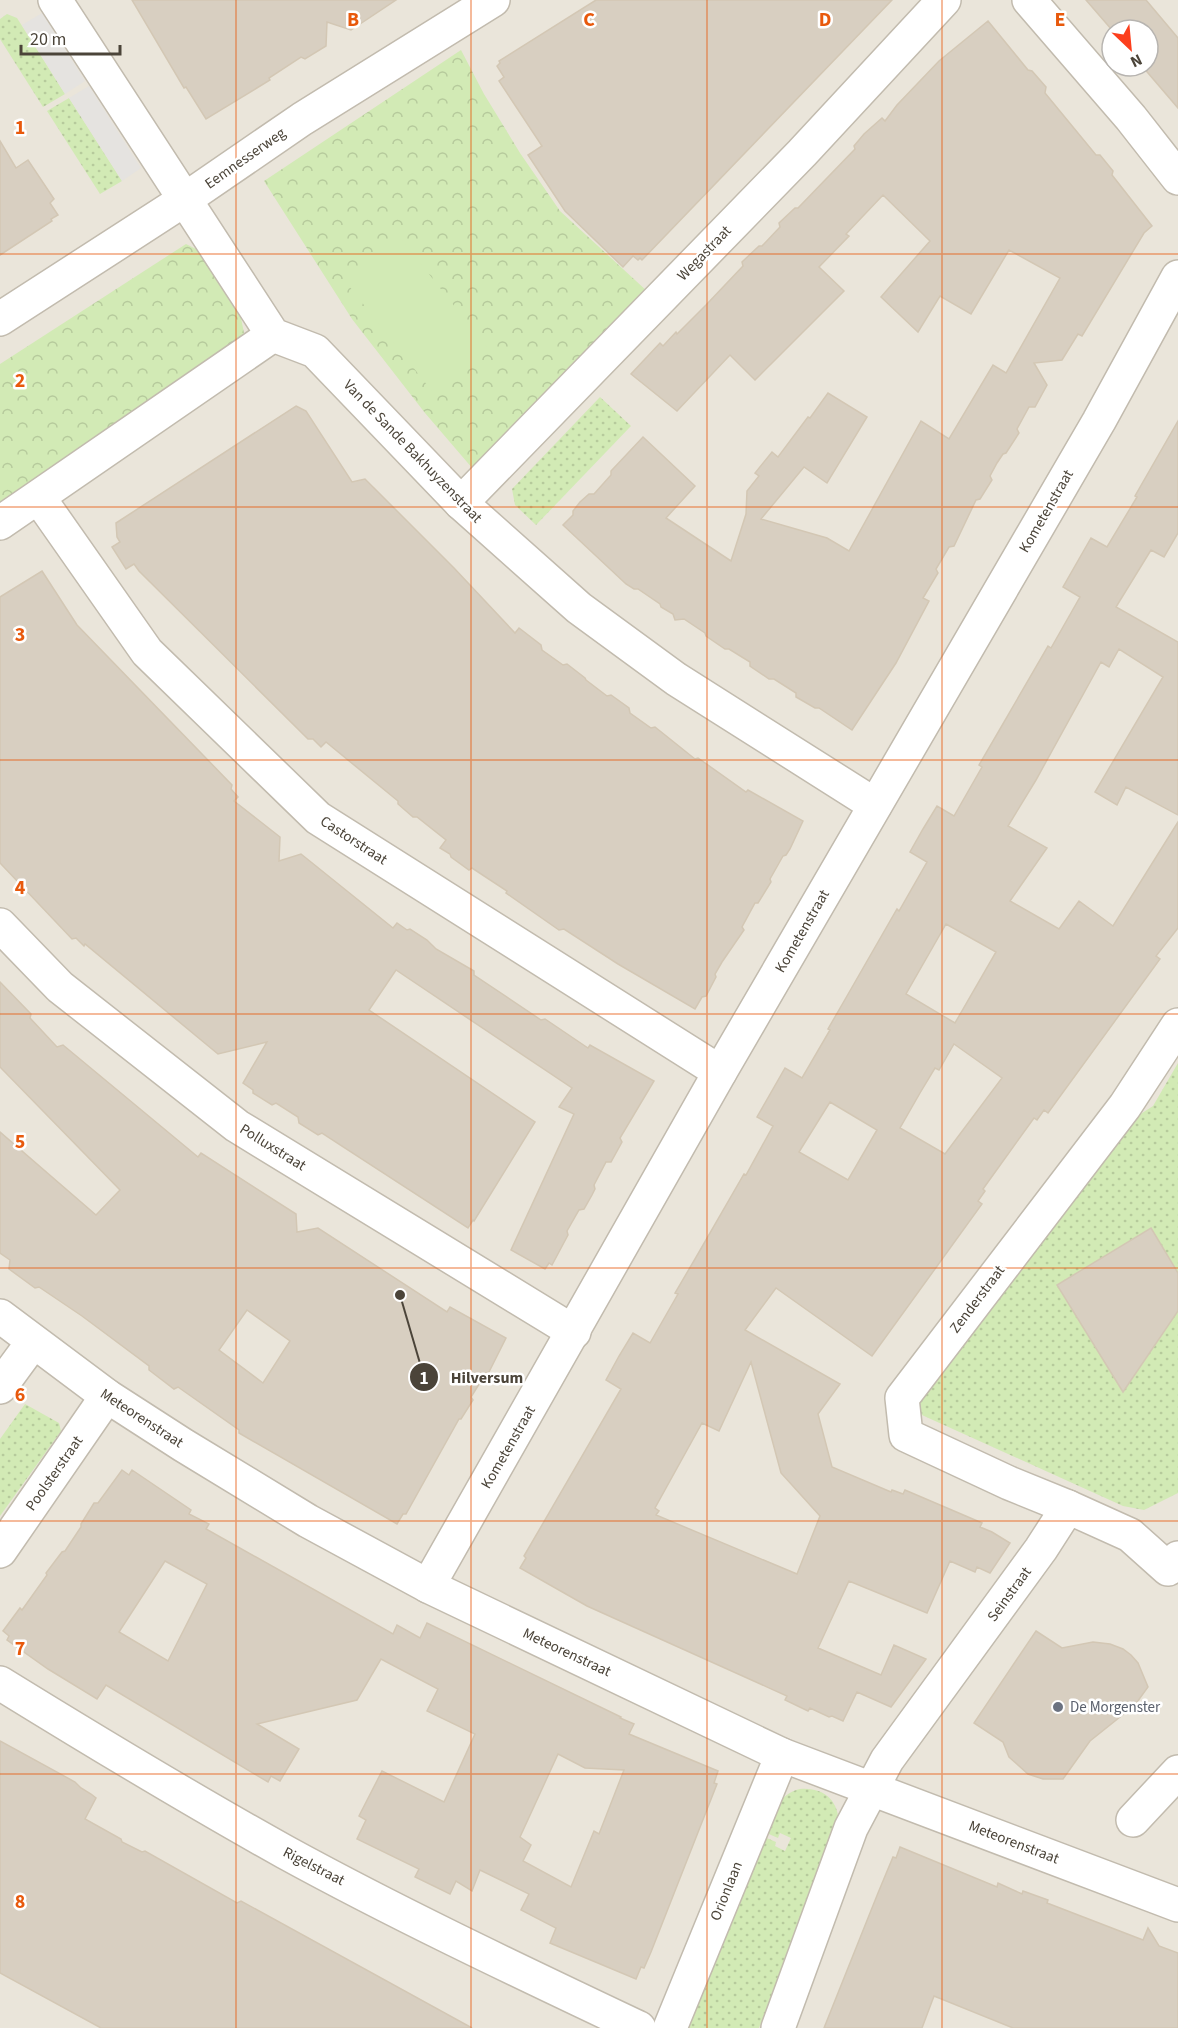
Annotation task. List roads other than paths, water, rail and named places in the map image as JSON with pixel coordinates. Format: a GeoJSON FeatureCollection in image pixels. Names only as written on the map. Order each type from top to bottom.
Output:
{"type":"FeatureCollection","features":[{"type":"Feature","properties":{"kind":"street"},"geometry":{"type":"LineString","coordinates":[[0,523],[273,335],[55,0]]}},
{"type":"Feature","properties":{"kind":"street","name":"Eemnesserweg"},"geometry":{"type":"LineString","coordinates":[[0,319],[184,200],[302,119],[493,0]]}},
{"type":"Feature","properties":{"kind":"street","name":"Wegastraat"},"geometry":{"type":"LineString","coordinates":[[461,503],[802,153],[944,0]]}},
{"type":"Feature","properties":{"kind":"street"},"geometry":{"type":"LineString","coordinates":[[1029,0],[1131,118],[1178,178]]}},
{"type":"Feature","properties":{"kind":"street","name":"Kometenstraat"},"geometry":{"type":"LineString","coordinates":[[428,1586],[720,1072],[1099,421],[1178,277]]}},
{"type":"Feature","properties":{"kind":"street","name":"Van de Sande Bakhuyzenstraat"},"geometry":{"type":"LineString","coordinates":[[273,335],[315,351],[461,503],[579,608],[695,692],[875,805]]}},
{"type":"Feature","properties":{"kind":"street","name":"Castorstraat"},"geometry":{"type":"LineString","coordinates":[[39,498],[147,652],[318,818],[720,1072]]}},
{"type":"Feature","properties":{"kind":"street","name":"Polluxstraat"},"geometry":{"type":"LineString","coordinates":[[0,925],[60,987],[237,1126],[574,1332]]}},
{"type":"Feature","properties":{"kind":"street","name":"Zenderstraat"},"geometry":{"type":"LineString","coordinates":[[1068,1507],[1009,1483],[906,1435],[902,1398],[1125,1106],[1178,1025]]}},
{"type":"Feature","properties":{"kind":"street","name":"Meteorenstraat"},"geometry":{"type":"LineString","coordinates":[[0,1316],[107,1396],[183,1444],[308,1521],[428,1586],[782,1755],[1178,1905]]}},
{"type":"Feature","properties":{"kind":"street"},"geometry":{"type":"LineString","coordinates":[[0,1387],[33,1342]]}},
{"type":"Feature","properties":{"kind":"street","name":"Poolsterstraat"},"geometry":{"type":"LineString","coordinates":[[0,1551],[107,1396]]}},
{"type":"Feature","properties":{"kind":"street"},"geometry":{"type":"LineString","coordinates":[[1068,1507],[1130,1535],[1175,1568]]}},
{"type":"Feature","properties":{"kind":"street","name":"Seinstraat"},"geometry":{"type":"LineString","coordinates":[[873,1788],[887,1760],[1041,1549],[1068,1507]]}},
{"type":"Feature","properties":{"kind":"street","name":"Rigelstraat"},"geometry":{"type":"LineString","coordinates":[[0,1683],[138,1768],[287,1853],[495,1960],[639,2028]]}},
{"type":"Feature","properties":{"kind":"street","name":"Orionlaan"},"geometry":{"type":"LineString","coordinates":[[670,2028],[782,1755]]}},
{"type":"Feature","properties":{"kind":"street"},"geometry":{"type":"LineString","coordinates":[[1133,1820],[1178,1772]]}},
{"type":"Feature","properties":{"kind":"street"},"geometry":{"type":"LineString","coordinates":[[778,2028],[851,1828],[873,1788]]}},
{"type":"Feature","properties":{"kind":"place","name":"Hilversum"},"geometry":{"type":"Point","coordinates":[400,1295]}},
{"type":"Feature","properties":{"kind":"place","name":"De Morgenster"},"geometry":{"type":"Point","coordinates":[1058,1707]}}]}
